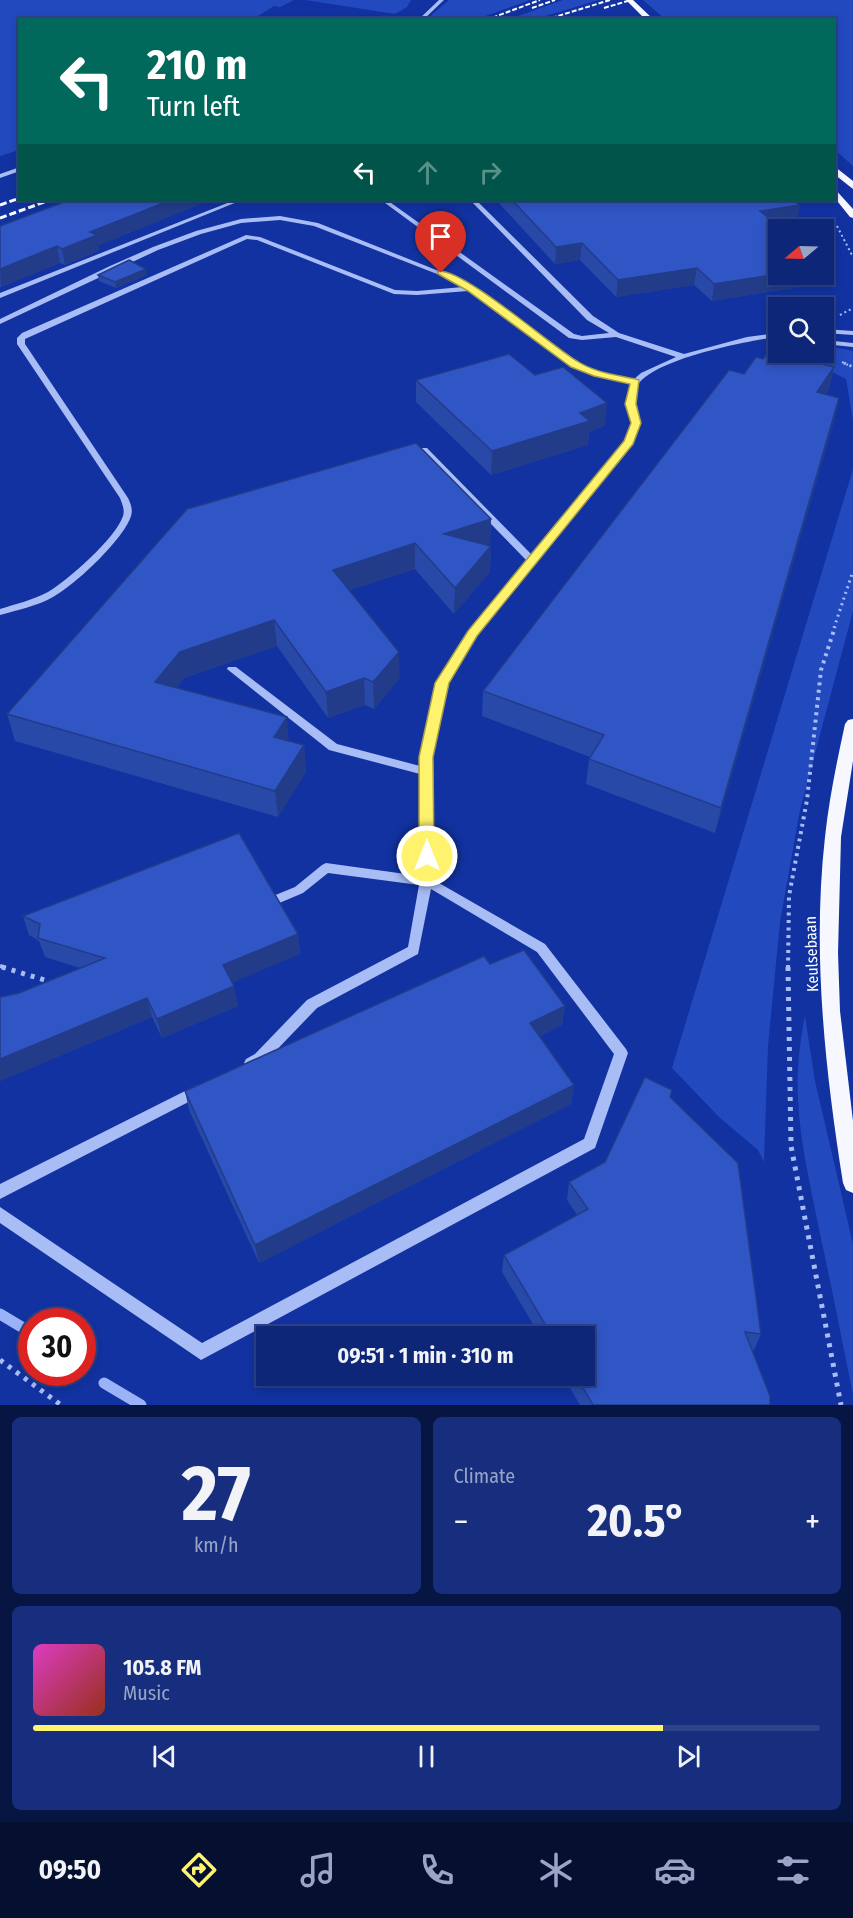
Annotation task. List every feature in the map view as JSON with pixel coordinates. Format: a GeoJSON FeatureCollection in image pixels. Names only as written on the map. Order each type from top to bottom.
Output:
{"type":"FeatureCollection","features":[{"type":"Feature","properties":{"kind":"main road"},"geometry":{"type":"LineString","coordinates":[[629,0],[649,18]]}},
{"type":"Feature","properties":{"kind":"main road"},"geometry":{"type":"LineString","coordinates":[[836,171],[853,186]]}},
{"type":"Feature","properties":{"kind":"main road"},"geometry":{"type":"LineString","coordinates":[[836,194],[853,215]]}},
{"type":"Feature","properties":{"kind":"main road","name":"Keulsebaan"},"geometry":{"type":"LineString","coordinates":[[853,724],[834,815],[829,911],[837,1081],[853,1184]]}},
{"type":"Feature","properties":{"kind":"street"},"geometry":{"type":"LineString","coordinates":[[422,18],[442,0]]}},
{"type":"Feature","properties":{"kind":"street"},"geometry":{"type":"LineString","coordinates":[[0,176],[18,170]]}},
{"type":"Feature","properties":{"kind":"street"},"geometry":{"type":"LineString","coordinates":[[0,296],[237,201]]}},
{"type":"Feature","properties":{"kind":"street"},"geometry":{"type":"LineString","coordinates":[[385,201],[572,336],[582,338],[616,335]]}},
{"type":"Feature","properties":{"kind":"street"},"geometry":{"type":"LineString","coordinates":[[474,201],[590,318],[616,335],[682,356]]}},
{"type":"Feature","properties":{"kind":"street"},"geometry":{"type":"LineString","coordinates":[[0,322],[77,283],[183,238],[237,222],[286,219],[310,222],[441,273],[471,289],[575,365],[598,374],[635,383]]}},
{"type":"Feature","properties":{"kind":"street"},"geometry":{"type":"LineString","coordinates":[[0,612],[50,594],[70,580],[113,536],[126,518],[128,511],[124,498],[21,344],[21,338],[26,334],[246,237],[258,238],[394,292],[417,293],[471,289]]}},
{"type":"Feature","properties":{"kind":"street"},"geometry":{"type":"LineString","coordinates":[[834,332],[853,333]]}},
{"type":"Feature","properties":{"kind":"street"},"geometry":{"type":"LineString","coordinates":[[240,1069],[260,1058],[312,1004],[414,950],[426,881],[426,757],[442,683],[472,634],[629,441],[636,423],[630,404],[635,383],[645,371],[682,356],[768,336]]}},
{"type":"Feature","properties":{"kind":"street"},"geometry":{"type":"LineString","coordinates":[[834,343],[853,345]]}},
{"type":"Feature","properties":{"kind":"street"},"geometry":{"type":"LineString","coordinates":[[401,457],[424,450],[533,561]]}},
{"type":"Feature","properties":{"kind":"street"},"geometry":{"type":"LineString","coordinates":[[232,669],[333,747],[426,771]]}},
{"type":"Feature","properties":{"kind":"street"},"geometry":{"type":"LineString","coordinates":[[0,1214],[201,1352],[590,1143],[621,1053],[541,948],[426,881],[326,868],[298,890],[277,899]]}},
{"type":"Feature","properties":{"kind":"street"},"geometry":{"type":"LineString","coordinates":[[0,1192],[208,1085]]}},
{"type":"Feature","properties":{"kind":"path"},"geometry":{"type":"LineString","coordinates":[[835,223],[853,257]]}},
{"type":"Feature","properties":{"kind":"path"},"geometry":{"type":"LineString","coordinates":[[0,966],[57,984]]}},
{"type":"Feature","properties":{"kind":"path"},"geometry":{"type":"LineString","coordinates":[[0,1360],[61,1405]]}},
{"type":"Feature","properties":{"kind":"shaded area"},"geometry":{"type":"Polygon","coordinates":[[[0,0],[294,0],[280,7],[274,6],[255,18],[18,18],[18,150],[0,156],[0,0]]]}},
{"type":"Feature","properties":{"kind":"shaded area"},"geometry":{"type":"Polygon","coordinates":[[[305,0],[411,0],[407,7],[395,14],[305,0]]]}},
{"type":"Feature","properties":{"kind":"shaded area"},"geometry":{"type":"Polygon","coordinates":[[[449,0],[530,0],[480,18],[428,18],[449,0]]]}},
{"type":"Feature","properties":{"kind":"shaded area"},"geometry":{"type":"Polygon","coordinates":[[[563,0],[599,0],[538,18],[513,18],[563,0]]]}},
{"type":"Feature","properties":{"kind":"shaded area"},"geometry":{"type":"Polygon","coordinates":[[[643,0],[853,0],[853,166],[836,151],[836,18],[664,18],[643,0]]]}},
{"type":"Feature","properties":{"kind":"shaded area"},"geometry":{"type":"Polygon","coordinates":[[[834,347],[853,351],[853,421],[846,379],[815,363],[834,363],[834,347]]]}},
{"type":"Feature","properties":{"kind":"shaded area"},"geometry":{"type":"Polygon","coordinates":[[[853,469],[853,611],[800,810],[780,922],[768,1046],[764,1162],[758,1150],[720,1118],[672,1068],[853,469]]]}},
{"type":"Feature","properties":{"kind":"shaded area"},"geometry":{"type":"Polygon","coordinates":[[[805,1016],[815,1081],[853,1244],[853,1395],[803,1149],[798,1072],[805,1016]]]}},
{"type":"Feature","properties":{"kind":"building"},"geometry":{"type":"Polygon","coordinates":[[[66,201],[168,201],[90,232],[97,235],[62,249],[57,246],[0,269],[0,226],[66,201]]]}},
{"type":"Feature","properties":{"kind":"building"},"geometry":{"type":"Polygon","coordinates":[[[513,201],[794,201],[800,205],[760,211],[770,219],[768,276],[714,284],[697,268],[618,280],[582,243],[556,247],[513,201]]]}},
{"type":"Feature","properties":{"kind":"building"},"geometry":{"type":"Polygon","coordinates":[[[129,260],[146,269],[115,282],[98,275],[129,260]]]}},
{"type":"Feature","properties":{"kind":"building"},"geometry":{"type":"Polygon","coordinates":[[[768,352],[768,363],[818,363],[834,367],[817,392],[839,398],[721,808],[589,759],[604,735],[483,691],[729,370],[744,374],[756,357],[763,359],[768,352]]]}},
{"type":"Feature","properties":{"kind":"building"},"geometry":{"type":"Polygon","coordinates":[[[509,354],[535,375],[563,367],[607,403],[580,413],[590,421],[492,451],[416,380],[509,354]]]}},
{"type":"Feature","properties":{"kind":"building"},"geometry":{"type":"Polygon","coordinates":[[[416,443],[491,519],[444,534],[491,546],[455,588],[415,543],[333,570],[399,652],[373,682],[364,678],[326,692],[274,620],[180,652],[155,682],[287,717],[274,737],[304,745],[275,791],[7,714],[187,509],[416,443]]]}},
{"type":"Feature","properties":{"kind":"building"},"geometry":{"type":"Polygon","coordinates":[[[239,833],[298,934],[223,965],[234,986],[157,1019],[147,998],[0,1059],[0,997],[19,993],[105,958],[38,938],[40,924],[23,916],[239,833]]]}},
{"type":"Feature","properties":{"kind":"building"},"geometry":{"type":"Polygon","coordinates":[[[524,950],[565,1006],[530,1023],[574,1085],[255,1245],[185,1091],[484,956],[490,964],[524,950]]]}},
{"type":"Feature","properties":{"kind":"building"},"geometry":{"type":"Polygon","coordinates":[[[645,1077],[672,1090],[670,1097],[738,1163],[761,1334],[745,1332],[770,1396],[770,1405],[593,1405],[582,1386],[595,1386],[595,1326],[546,1326],[504,1255],[588,1209],[569,1182],[605,1162],[645,1077]]]}},
{"type":"Feature","properties":{"kind":"waterway"},"geometry":{"type":"LineString","coordinates":[[0,1314],[18,1325]]}},
{"type":"Feature","properties":{"kind":"waterway"},"geometry":{"type":"LineString","coordinates":[[104,1383],[141,1405]]}},
{"type":"Feature","properties":{"kind":"railway"},"geometry":{"type":"LineString","coordinates":[[491,18],[540,0]]}},
{"type":"Feature","properties":{"kind":"railway"},"geometry":{"type":"LineString","coordinates":[[532,8],[555,0]]}},
{"type":"Feature","properties":{"kind":"railway"},"geometry":{"type":"LineString","coordinates":[[552,18],[610,0]]}},
{"type":"Feature","properties":{"kind":"railway"},"geometry":{"type":"LineString","coordinates":[[604,8],[631,0]]}},
{"type":"Feature","properties":{"kind":"railway"},"geometry":{"type":"LineString","coordinates":[[0,205],[18,199]]}},
{"type":"Feature","properties":{"kind":"railway"},"geometry":{"type":"LineString","coordinates":[[0,218],[47,201]]}},
{"type":"Feature","properties":{"kind":"route"},"geometry":{"type":"LineString","coordinates":[[427,856],[426,757],[442,683],[472,634],[629,441],[636,423],[630,404],[635,383],[598,374],[575,365],[471,289],[441,273]]}}]}
